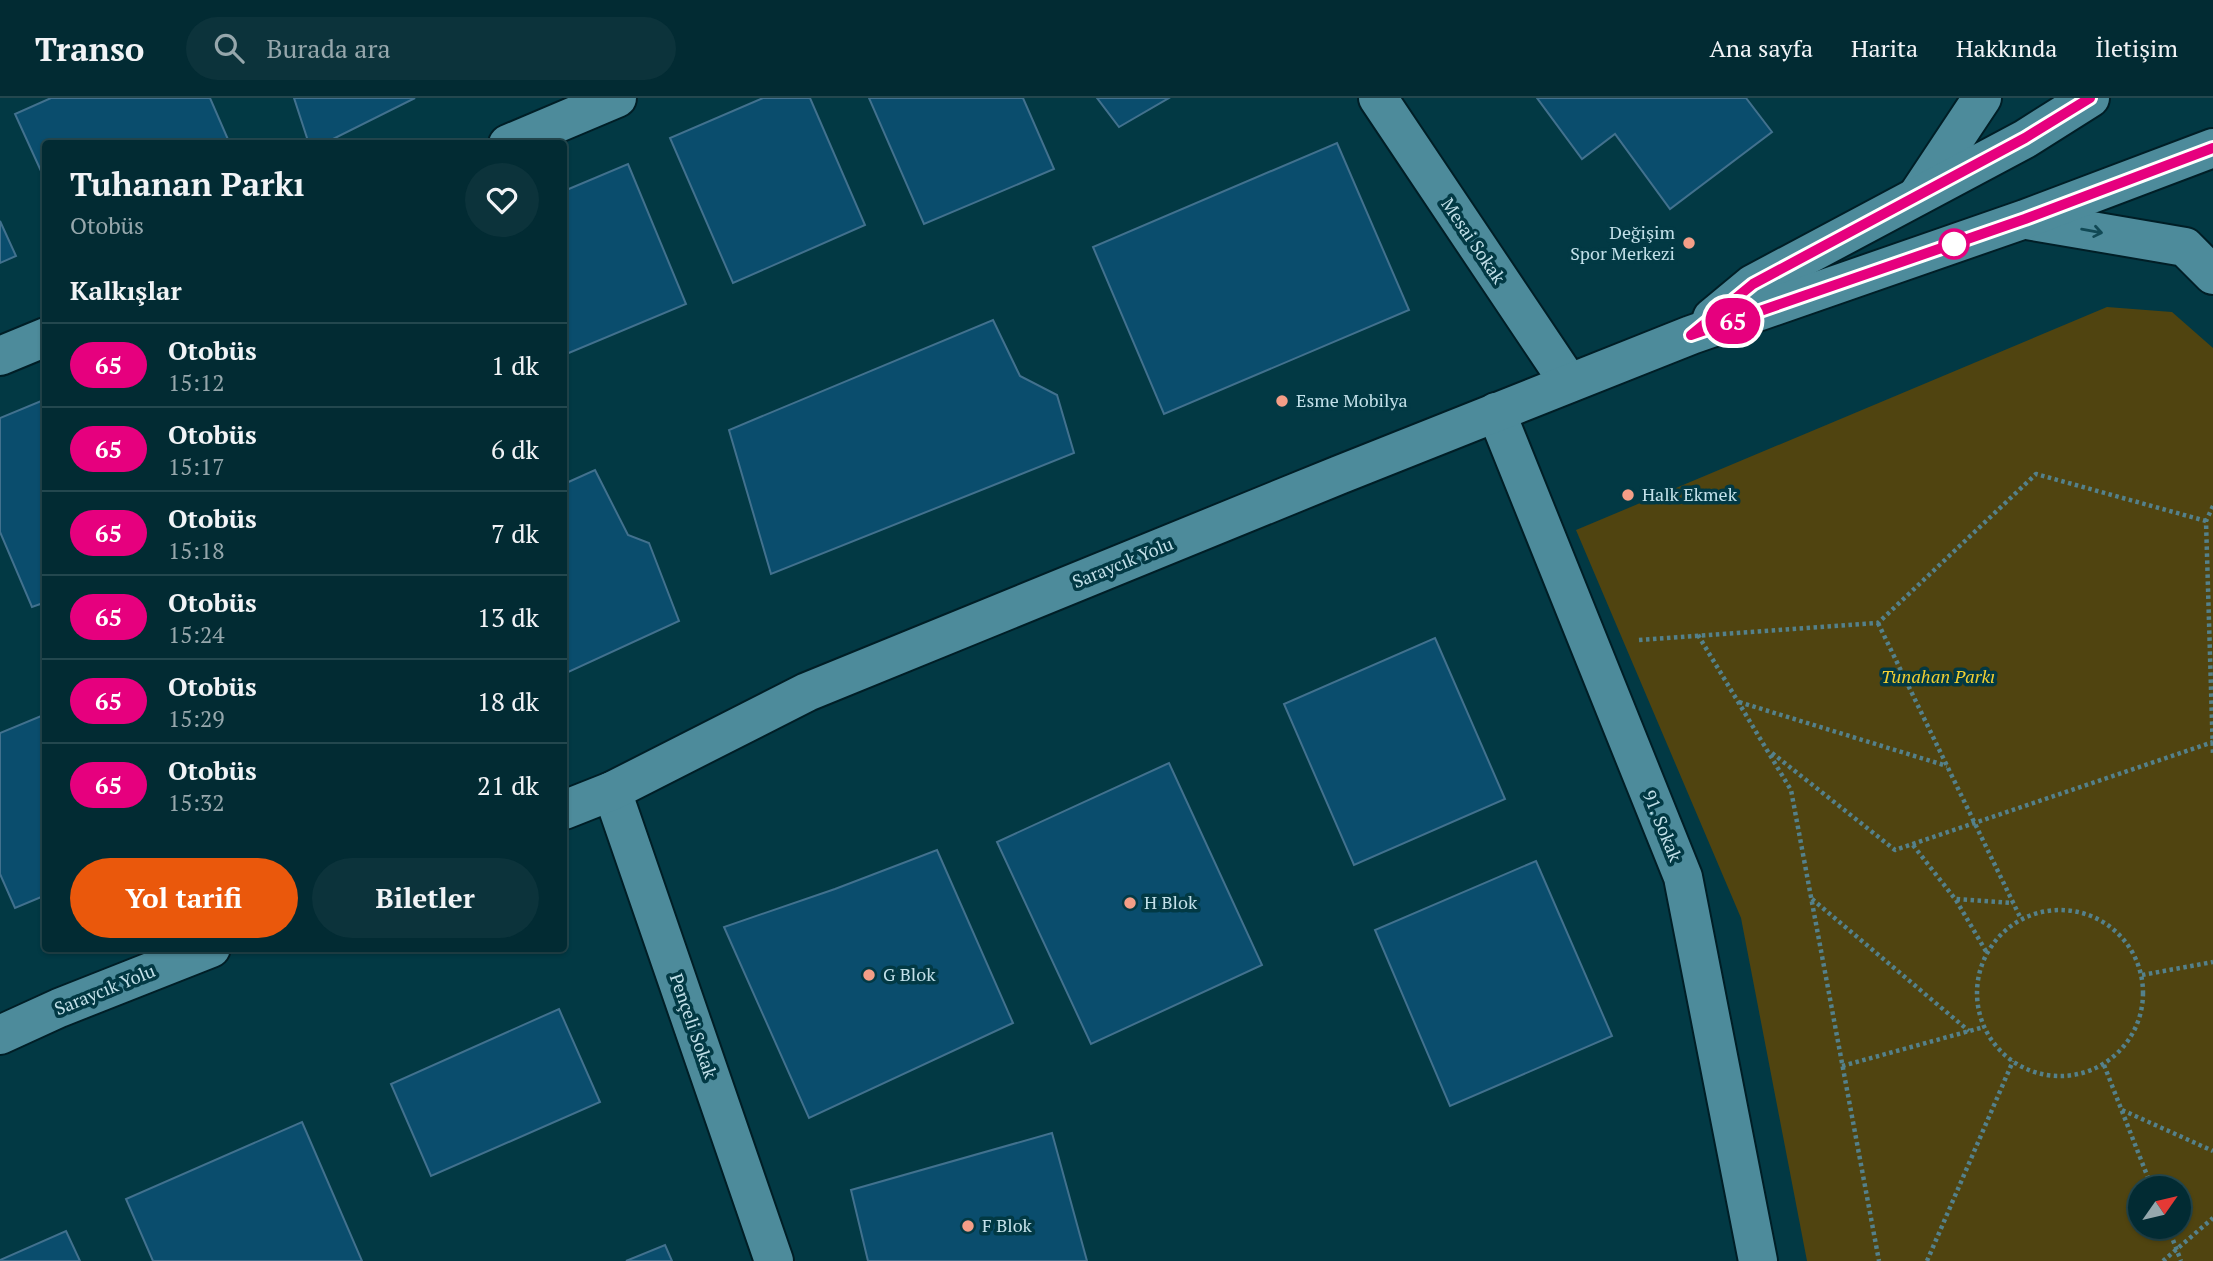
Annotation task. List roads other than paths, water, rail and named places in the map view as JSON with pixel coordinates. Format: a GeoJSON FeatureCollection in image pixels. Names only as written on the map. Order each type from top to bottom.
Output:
{"type":"FeatureCollection","features":[{"type":"Feature","properties":{"kind":"main road"},"geometry":{"type":"LineString","coordinates":[[517,140],[617,98]]}},
{"type":"Feature","properties":{"kind":"main road","name":"Mesai Sokak"},"geometry":{"type":"LineString","coordinates":[[1378,98],[1569,383]]}},
{"type":"Feature","properties":{"kind":"main road"},"geometry":{"type":"LineString","coordinates":[[1917,196],[1982,98]]}},
{"type":"Feature","properties":{"kind":"main road"},"geometry":{"type":"LineString","coordinates":[[2025,138],[2074,98]]}},
{"type":"Feature","properties":{"kind":"main road"},"geometry":{"type":"LineString","coordinates":[[1691,335],[1753,284],[2025,138],[2090,98]]}},
{"type":"Feature","properties":{"kind":"main road","name":"Saraycık Yolu"},"geometry":{"type":"LineString","coordinates":[[567,809],[611,791],[807,692],[1496,412],[1691,335],[2025,219],[2213,148]]}},
{"type":"Feature","properties":{"kind":"main road"},"geometry":{"type":"LineString","coordinates":[[2025,219],[2185,247],[2213,275]]}},
{"type":"Feature","properties":{"kind":"main road"},"geometry":{"type":"LineString","coordinates":[[0,356],[42,339]]}},
{"type":"Feature","properties":{"kind":"main road","name":"91. Sokak"},"geometry":{"type":"LineString","coordinates":[[1496,412],[1683,877],[1758,1261]]}},
{"type":"Feature","properties":{"kind":"main road","name":"Pençeli Sokak"},"geometry":{"type":"LineString","coordinates":[[611,791],[774,1261]]}},
{"type":"Feature","properties":{"kind":"main road","name":"Saraycık Yolu"},"geometry":{"type":"LineString","coordinates":[[4,1027],[201,952]]}},
{"type":"Feature","properties":{"kind":"place","name":"Değişim Spor Merkezi"},"geometry":{"type":"Point","coordinates":[1689,243]}},
{"type":"Feature","properties":{"kind":"place","name":"Esme Mobilya"},"geometry":{"type":"Point","coordinates":[1282,401]}},
{"type":"Feature","properties":{"kind":"place","name":"Halk Ekmek"},"geometry":{"type":"Point","coordinates":[1628,495]}},
{"type":"Feature","properties":{"kind":"place","name":"H Blok"},"geometry":{"type":"Point","coordinates":[1130,903]}},
{"type":"Feature","properties":{"kind":"place","name":"G Blok"},"geometry":{"type":"Point","coordinates":[869,975]}},
{"type":"Feature","properties":{"kind":"place","name":"F Blok"},"geometry":{"type":"Point","coordinates":[968,1226]}},
{"type":"Feature","properties":{"kind":"park label","name":"Tunahan Parkı"},"geometry":{"type":"Point","coordinates":[1938,677]}}]}
